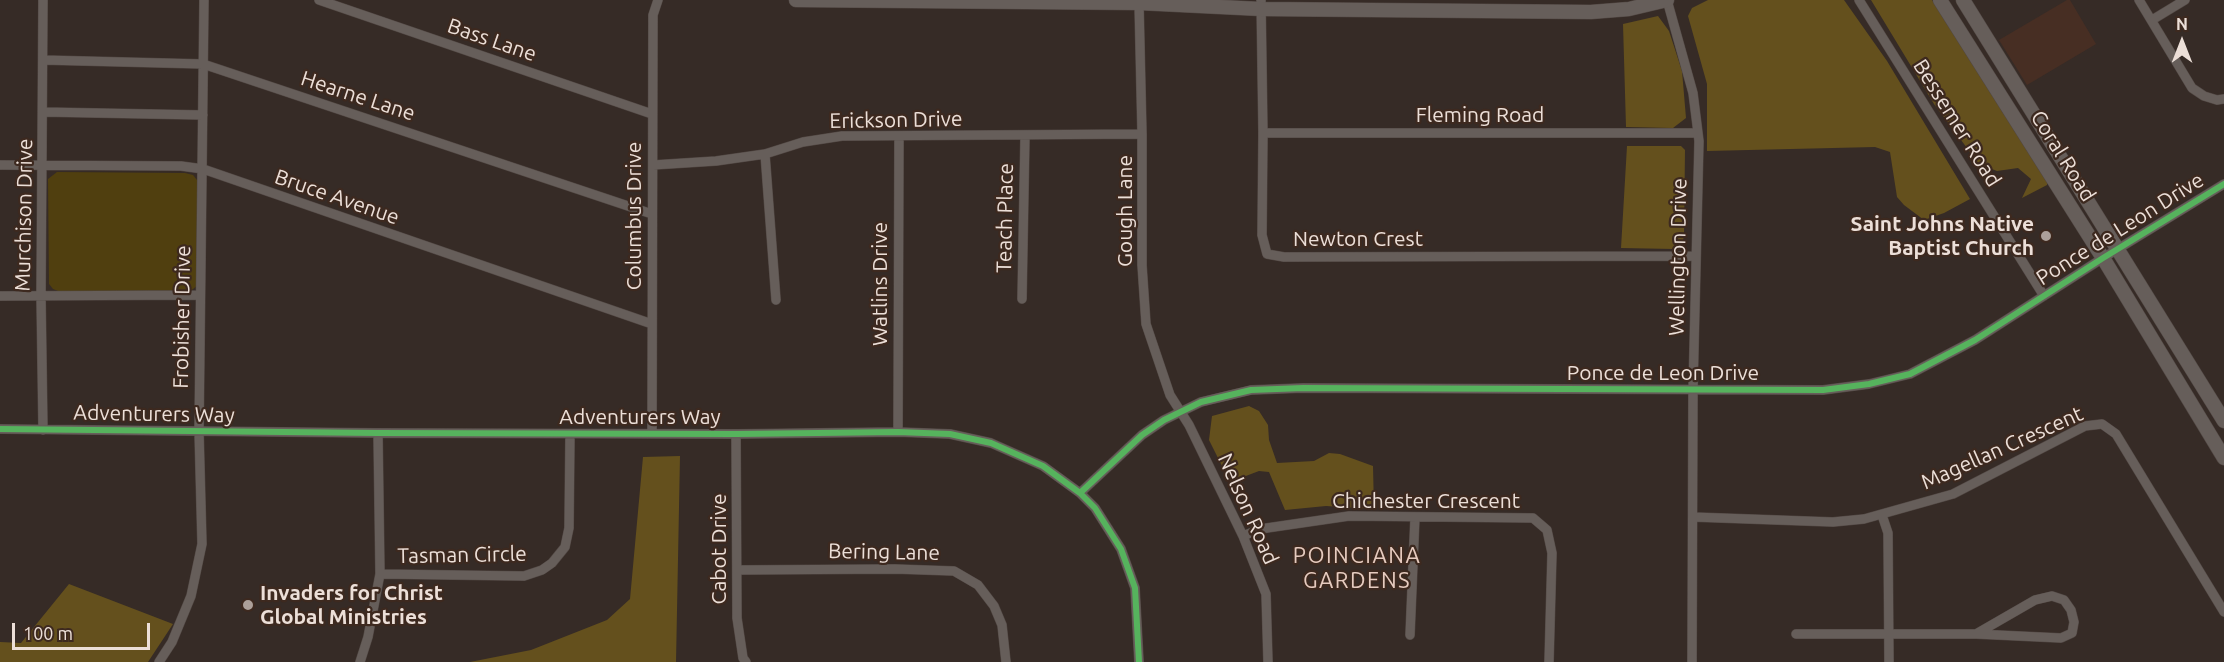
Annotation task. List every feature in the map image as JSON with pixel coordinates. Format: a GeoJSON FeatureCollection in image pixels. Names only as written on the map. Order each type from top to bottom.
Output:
{"type":"FeatureCollection","features":[{"type":"Feature","properties":{"kind":"main road"},"geometry":{"type":"LineString","coordinates":[[796,0],[1139,3],[1591,12],[1629,9],[1667,0]]}},
{"type":"Feature","properties":{"kind":"main road","name":"Coral Road"},"geometry":{"type":"LineString","coordinates":[[1940,0],[2103,258],[2224,458]]}},
{"type":"Feature","properties":{"kind":"main road","name":"Coral Road"},"geometry":{"type":"LineString","coordinates":[[1963,0],[2119,248],[2224,421]]}},
{"type":"Feature","properties":{"kind":"main road"},"geometry":{"type":"LineString","coordinates":[[1957,28],[1974,18]]}},
{"type":"Feature","properties":{"kind":"main road"},"geometry":{"type":"LineString","coordinates":[[2037,153],[2053,143]]}},
{"type":"Feature","properties":{"kind":"main road"},"geometry":{"type":"LineString","coordinates":[[2163,357],[2180,348]]}},
{"type":"Feature","properties":{"kind":"street","name":"Murchison Drive"},"geometry":{"type":"LineString","coordinates":[[43,0],[41,296],[43,429]]}},
{"type":"Feature","properties":{"kind":"street","name":"Frobisher Drive"},"geometry":{"type":"LineString","coordinates":[[159,662],[172,642],[191,596],[202,544],[199,430],[204,0]]}},
{"type":"Feature","properties":{"kind":"street","name":"Bass Lane"},"geometry":{"type":"LineString","coordinates":[[319,0],[652,114]]}},
{"type":"Feature","properties":{"kind":"street","name":"Columbus Drive"},"geometry":{"type":"LineString","coordinates":[[652,433],[653,15],[658,0]]}},
{"type":"Feature","properties":{"kind":"street","name":"Wellington Drive"},"geometry":{"type":"LineString","coordinates":[[1667,0],[1693,93],[1698,133],[1693,390],[1692,662]]}},
{"type":"Feature","properties":{"kind":"street","name":"Bessemer Road"},"geometry":{"type":"LineString","coordinates":[[1859,0],[2044,296]]}},
{"type":"Feature","properties":{"kind":"street"},"geometry":{"type":"LineString","coordinates":[[2139,0],[2192,88],[2204,96],[2217,100],[2224,99]]}},
{"type":"Feature","properties":{"kind":"street"},"geometry":{"type":"LineString","coordinates":[[2152,20],[2185,0]]}},
{"type":"Feature","properties":{"kind":"street","name":"Gough Lane"},"geometry":{"type":"LineString","coordinates":[[1139,3],[1142,265],[1146,324],[1170,395],[1180,412]]}},
{"type":"Feature","properties":{"kind":"street","name":"Newton Crest"},"geometry":{"type":"LineString","coordinates":[[1261,5],[1262,235],[1267,254],[1284,257],[1696,256]]}},
{"type":"Feature","properties":{"kind":"street","name":"Hearne Lane"},"geometry":{"type":"LineString","coordinates":[[43,60],[203,64],[652,214]]}},
{"type":"Feature","properties":{"kind":"street"},"geometry":{"type":"LineString","coordinates":[[43,112],[203,115]]}},
{"type":"Feature","properties":{"kind":"street","name":"Fleming Road"},"geometry":{"type":"LineString","coordinates":[[1263,133],[1698,133]]}},
{"type":"Feature","properties":{"kind":"street","name":"Erickson Drive"},"geometry":{"type":"LineString","coordinates":[[653,165],[716,161],[765,154],[803,142],[842,136],[1142,134]]}},
{"type":"Feature","properties":{"kind":"street","name":"Watlins Drive"},"geometry":{"type":"LineString","coordinates":[[898,432],[899,136]]}},
{"type":"Feature","properties":{"kind":"street","name":"Teach Place"},"geometry":{"type":"LineString","coordinates":[[1022,299],[1024,136]]}},
{"type":"Feature","properties":{"kind":"street"},"geometry":{"type":"LineString","coordinates":[[765,154],[776,300]]}},
{"type":"Feature","properties":{"kind":"street","name":"Bruce Avenue"},"geometry":{"type":"LineString","coordinates":[[0,165],[181,166],[202,170],[652,324]]}},
{"type":"Feature","properties":{"kind":"street","name":"Ponce de Leon Drive"},"geometry":{"type":"LineString","coordinates":[[1080,493],[1142,435],[1180,412],[1201,402],[1251,390],[1302,388],[1823,390],[1869,384],[1910,374],[1975,340],[2224,184]]}},
{"type":"Feature","properties":{"kind":"street"},"geometry":{"type":"LineString","coordinates":[[0,296],[200,295]]}},
{"type":"Feature","properties":{"kind":"street","name":"Nelson Road"},"geometry":{"type":"LineString","coordinates":[[1180,412],[1189,425],[1243,536],[1266,594],[1268,662]]}},
{"type":"Feature","properties":{"kind":"street","name":"Magellan Crescent"},"geometry":{"type":"LineString","coordinates":[[1693,517],[1833,522],[1882,515],[1953,494],[2085,426],[2102,424],[2116,434],[2224,612]]}},
{"type":"Feature","properties":{"kind":"street","name":"Adventurers Way"},"geometry":{"type":"LineString","coordinates":[[0,429],[378,433],[898,432],[950,434],[991,443],[1044,466],[1080,493],[1095,508],[1121,549],[1135,588],[1139,662]]}},
{"type":"Feature","properties":{"kind":"street"},"geometry":{"type":"LineString","coordinates":[[360,662],[368,637],[380,574],[378,433]]}},
{"type":"Feature","properties":{"kind":"street","name":"Tasman Circle"},"geometry":{"type":"LineString","coordinates":[[380,574],[517,576],[533,574],[552,563],[565,547],[569,528],[570,434]]}},
{"type":"Feature","properties":{"kind":"street","name":"Cabot Drive"},"geometry":{"type":"LineString","coordinates":[[736,434],[737,618],[743,658],[746,662]]}},
{"type":"Feature","properties":{"kind":"street"},"geometry":{"type":"LineString","coordinates":[[1882,515],[1888,533],[1889,662]]}},
{"type":"Feature","properties":{"kind":"street","name":"Chichester Crescent"},"geometry":{"type":"LineString","coordinates":[[1243,536],[1269,527],[1349,516],[1533,518],[1547,530],[1551,553],[1549,662]]}},
{"type":"Feature","properties":{"kind":"street"},"geometry":{"type":"LineString","coordinates":[[1410,635],[1415,517]]}},
{"type":"Feature","properties":{"kind":"street","name":"Bering Lane"},"geometry":{"type":"LineString","coordinates":[[737,570],[954,571],[978,585],[994,606],[1002,625],[1006,662]]}},
{"type":"Feature","properties":{"kind":"street"},"geometry":{"type":"LineString","coordinates":[[1796,634],[1976,634],[2061,638],[2072,633],[2074,622],[2071,610],[2064,600],[2052,596],[2036,600],[1976,634]]}},
{"type":"Feature","properties":{"kind":"shaded area"},"geometry":{"type":"Polygon","coordinates":[[[1708,0],[1844,0],[1887,61],[1970,199],[1944,213],[1924,220],[1897,197],[1890,152],[1875,147],[1707,151],[1707,84],[1688,16],[1692,8],[1708,0]]]}},
{"type":"Feature","properties":{"kind":"shaded area"},"geometry":{"type":"Polygon","coordinates":[[[1871,0],[1932,0],[2047,176],[2047,185],[2022,198],[2031,179],[2018,168],[1997,171],[1979,164],[1934,104],[1871,0]]]}},
{"type":"Feature","properties":{"kind":"shaded area"},"geometry":{"type":"Polygon","coordinates":[[[2070,0],[2096,44],[2027,85],[1999,40],[2070,0]]]}},
{"type":"Feature","properties":{"kind":"shaded area"},"geometry":{"type":"Polygon","coordinates":[[[1658,16],[1669,31],[1682,71],[1686,118],[1673,128],[1626,127],[1623,24],[1658,16]]]}},
{"type":"Feature","properties":{"kind":"shaded area"},"geometry":{"type":"Polygon","coordinates":[[[1627,146],[1681,146],[1685,150],[1682,245],[1674,249],[1621,248],[1627,146]]]}},
{"type":"Feature","properties":{"kind":"shaded area"},"geometry":{"type":"Polygon","coordinates":[[[57,172],[185,173],[193,175],[197,180],[197,286],[189,292],[58,291],[53,289],[49,284],[48,179],[57,172]]]}},
{"type":"Feature","properties":{"kind":"shaded area"},"geometry":{"type":"Polygon","coordinates":[[[1249,406],[1259,411],[1268,425],[1269,440],[1277,463],[1314,461],[1329,453],[1340,454],[1373,466],[1374,509],[1326,506],[1285,510],[1269,472],[1259,471],[1230,482],[1209,440],[1212,416],[1249,406]]]}},
{"type":"Feature","properties":{"kind":"shaded area"},"geometry":{"type":"Polygon","coordinates":[[[680,456],[676,662],[470,662],[531,650],[607,620],[630,599],[643,457],[680,456]]]}},
{"type":"Feature","properties":{"kind":"shaded area"},"geometry":{"type":"Polygon","coordinates":[[[69,584],[173,624],[148,662],[0,662],[0,642],[21,643],[69,584]]]}},
{"type":"Feature","properties":{"kind":"cycle path"},"geometry":{"type":"LineString","coordinates":[[1080,493],[1142,435],[1164,420],[1201,402],[1251,390],[1303,388],[1823,390],[1869,384],[1910,374],[1975,340],[2224,184]]}},
{"type":"Feature","properties":{"kind":"cycle path"},"geometry":{"type":"LineString","coordinates":[[0,429],[378,433],[898,432],[950,434],[991,443],[1043,466],[1080,493],[1095,508],[1121,549],[1135,588],[1139,662]]}},
{"type":"Feature","properties":{"kind":"place","name":"Saint Johns Native Baptist Church"},"geometry":{"type":"Point","coordinates":[2046,236]}},
{"type":"Feature","properties":{"kind":"place","name":"Invaders for Christ Global Ministries"},"geometry":{"type":"Point","coordinates":[248,605]}},
{"type":"Feature","properties":{"kind":"district","name":"POINCIANA GARDENS"},"geometry":{"type":"Point","coordinates":[1357,568]}}]}
